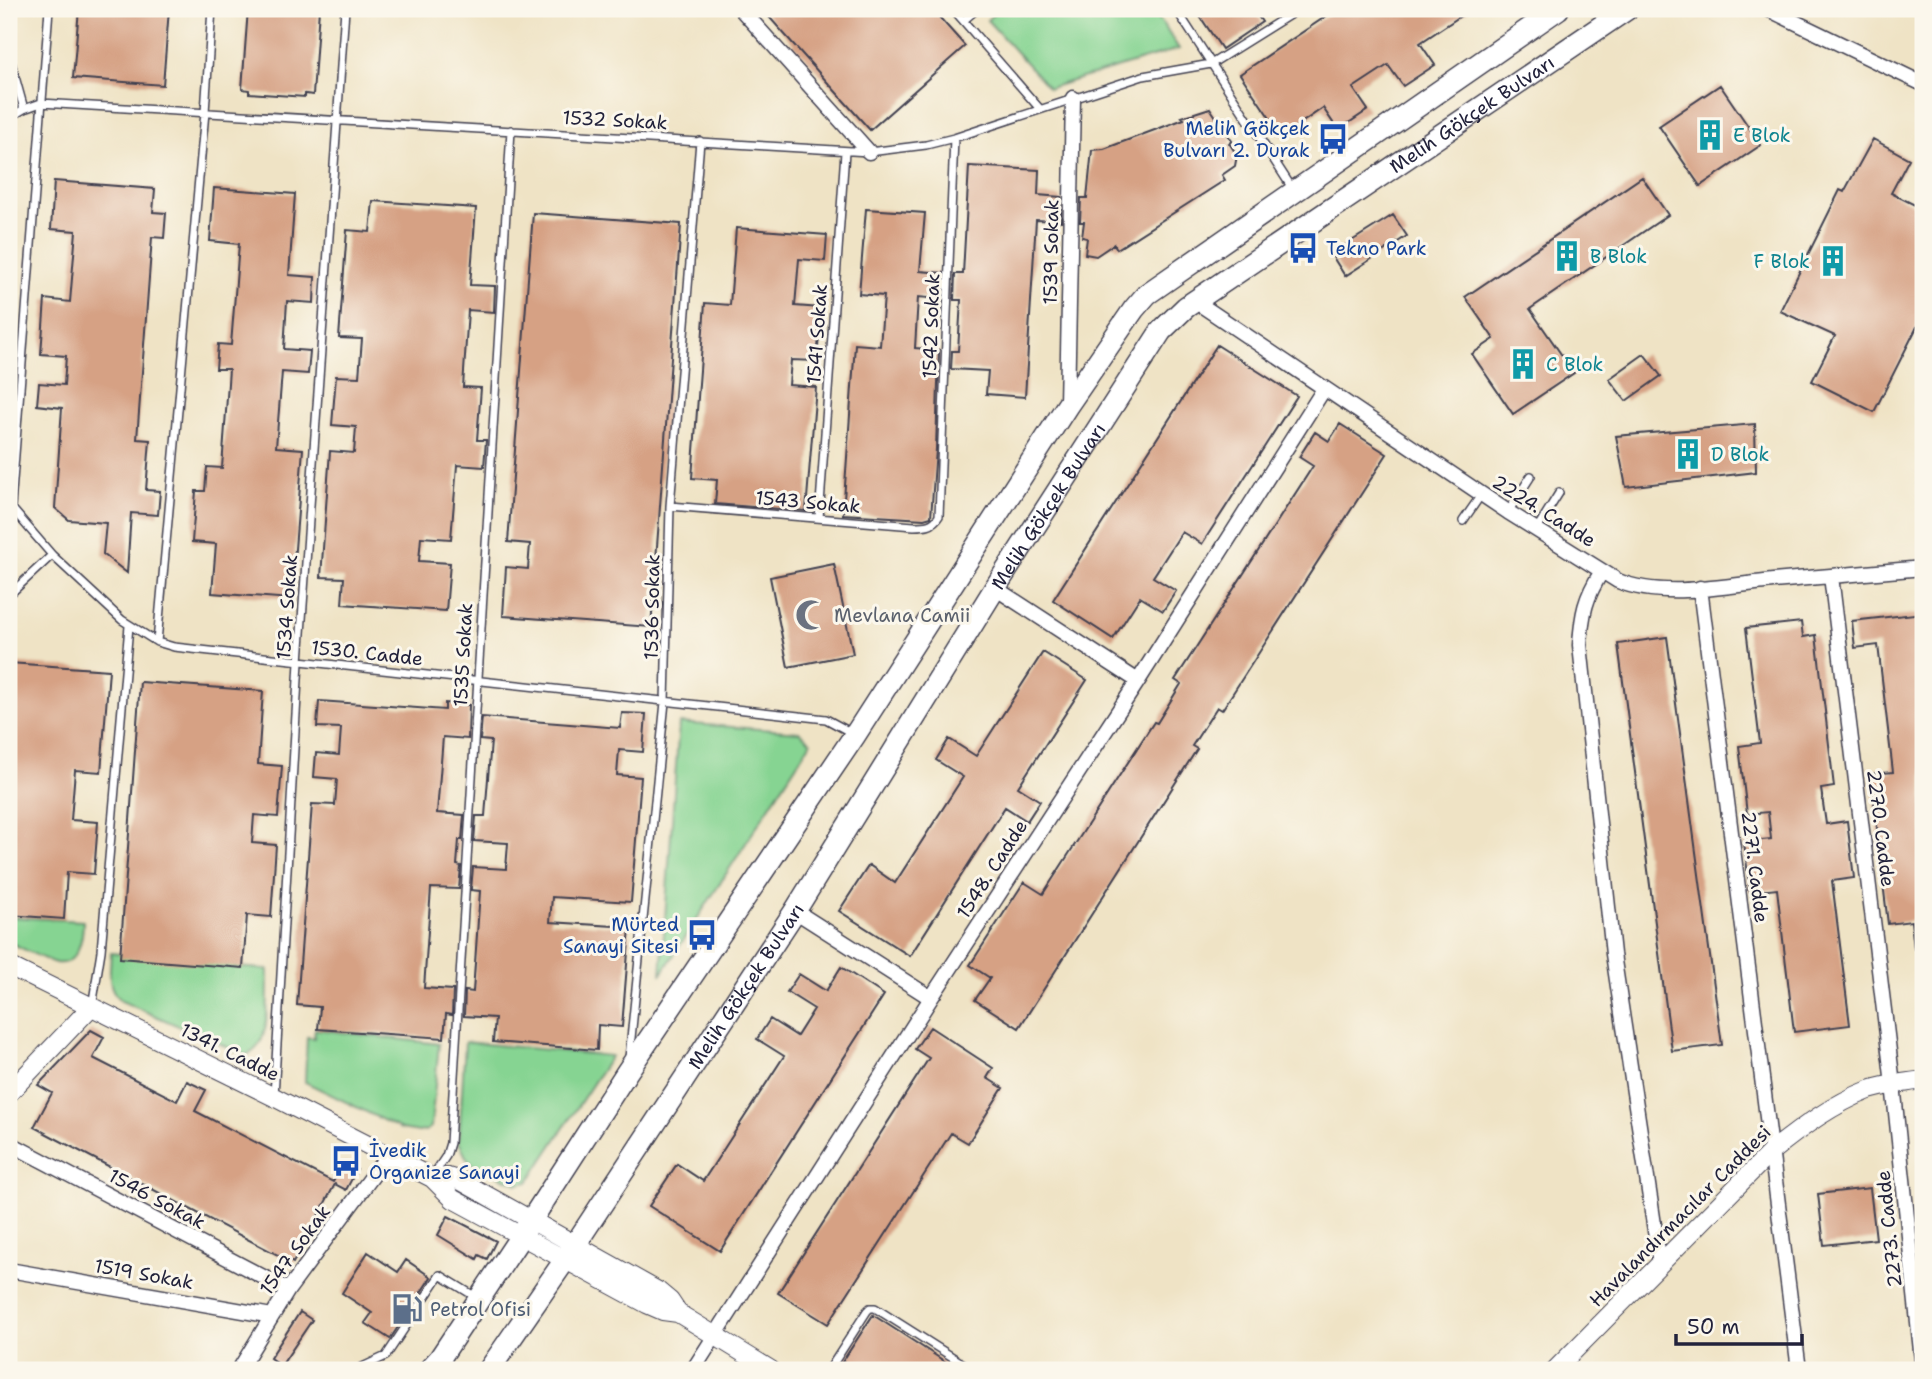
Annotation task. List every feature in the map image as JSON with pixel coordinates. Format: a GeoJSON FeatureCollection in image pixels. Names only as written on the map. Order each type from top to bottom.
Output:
{"type":"FeatureCollection","features":[{"type":"Feature","properties":{"kind":"main road","name":"Melih Gökçek Bulvarı"},"geometry":{"type":"LineString","coordinates":[[429,1370],[440,1358],[627,1072],[855,735],[1067,406],[1147,293],[1558,9]]}},
{"type":"Feature","properties":{"kind":"main road","name":"Melih Gökçek Bulvarı"},"geometry":{"type":"LineString","coordinates":[[489,1370],[795,911],[995,588],[1161,331],[1195,301],[1627,9]]}},
{"type":"Feature","properties":{"kind":"street"},"geometry":{"type":"LineString","coordinates":[[741,9],[869,152]]}},
{"type":"Feature","properties":{"kind":"street"},"geometry":{"type":"LineString","coordinates":[[1768,9],[1923,83]]}},
{"type":"Feature","properties":{"kind":"street","name":"1539 Sokak"},"geometry":{"type":"LineString","coordinates":[[1067,406],[1073,98]]}},
{"type":"Feature","properties":{"kind":"street","name":"2224. Cadde"},"geometry":{"type":"LineString","coordinates":[[1195,301],[1481,495],[1618,581],[1640,589],[1665,590],[1923,568]]}},
{"type":"Feature","properties":{"kind":"street","name":"1548. Cadde"},"geometry":{"type":"LineString","coordinates":[[693,1370],[1324,389]]}},
{"type":"Feature","properties":{"kind":"street"},"geometry":{"type":"LineString","coordinates":[[1602,571],[1589,592],[1582,615],[1580,645],[1614,954],[1660,1264]]}},
{"type":"Feature","properties":{"kind":"street","name":"2270. Cadde"},"geometry":{"type":"LineString","coordinates":[[1831,576],[1893,1084]]}},
{"type":"Feature","properties":{"kind":"street"},"geometry":{"type":"LineString","coordinates":[[995,588],[1138,681]]}},
{"type":"Feature","properties":{"kind":"street","name":"2271. Cadde"},"geometry":{"type":"LineString","coordinates":[[1700,588],[1800,1370]]}},
{"type":"Feature","properties":{"kind":"street"},"geometry":{"type":"LineString","coordinates":[[795,911],[931,998]]}},
{"type":"Feature","properties":{"kind":"street","name":"1341. Cadde"},"geometry":{"type":"LineString","coordinates":[[9,966],[432,1178],[453,1199],[526,1228],[570,1252],[647,1304],[663,1311],[678,1313],[771,1370]]}},
{"type":"Feature","properties":{"kind":"street"},"geometry":{"type":"LineString","coordinates":[[9,1093],[92,1007]]}},
{"type":"Feature","properties":{"kind":"street","name":"Havalandırmacılar Caddesi"},"geometry":{"type":"LineString","coordinates":[[1555,1370],[1772,1151],[1809,1122],[1846,1101],[1871,1090],[1923,1080]]}},
{"type":"Feature","properties":{"kind":"street","name":"2273. Cadde"},"geometry":{"type":"LineString","coordinates":[[1893,1084],[1923,1370]]}},
{"type":"Feature","properties":{"kind":"street","name":"1546 Sokak"},"geometry":{"type":"LineString","coordinates":[[9,1143],[288,1290]]}},
{"type":"Feature","properties":{"kind":"street","name":"1547 Sokak"},"geometry":{"type":"LineString","coordinates":[[239,1370],[288,1290],[388,1155]]}},
{"type":"Feature","properties":{"kind":"street","name":"1519 Sokak"},"geometry":{"type":"LineString","coordinates":[[9,1270],[272,1317]]}},
{"type":"Feature","properties":{"kind":"lane"},"geometry":{"type":"LineString","coordinates":[[10,506],[48,9]]}},
{"type":"Feature","properties":{"kind":"lane"},"geometry":{"type":"LineString","coordinates":[[157,642],[212,9]]}},
{"type":"Feature","properties":{"kind":"lane","name":"1534 Sokak"},"geometry":{"type":"LineString","coordinates":[[274,1097],[299,662],[345,9]]}},
{"type":"Feature","properties":{"kind":"lane"},"geometry":{"type":"LineString","coordinates":[[953,9],[1040,110]]}},
{"type":"Feature","properties":{"kind":"lane"},"geometry":{"type":"LineString","coordinates":[[964,20],[977,9]]}},
{"type":"Feature","properties":{"kind":"lane"},"geometry":{"type":"LineString","coordinates":[[1176,9],[1294,191]]}},
{"type":"Feature","properties":{"kind":"lane"},"geometry":{"type":"LineString","coordinates":[[1211,64],[1299,9]]}},
{"type":"Feature","properties":{"kind":"lane"},"geometry":{"type":"LineString","coordinates":[[9,55],[24,109]]}},
{"type":"Feature","properties":{"kind":"lane","name":"1532 Sokak"},"geometry":{"type":"LineString","coordinates":[[9,118],[41,103],[869,152],[926,145],[954,138],[1143,76],[1211,64]]}},
{"type":"Feature","properties":{"kind":"lane","name":"1535 Sokak"},"geometry":{"type":"LineString","coordinates":[[432,1178],[446,1156],[450,1143],[511,130]]}},
{"type":"Feature","properties":{"kind":"lane","name":"1542 Sokak"},"geometry":{"type":"LineString","coordinates":[[939,516],[954,138]]}},
{"type":"Feature","properties":{"kind":"lane","name":"1536 Sokak"},"geometry":{"type":"LineString","coordinates":[[627,1072],[665,702],[670,506],[700,141]]}},
{"type":"Feature","properties":{"kind":"lane","name":"1541 Sokak"},"geometry":{"type":"LineString","coordinates":[[819,518],[845,152]]}},
{"type":"Feature","properties":{"kind":"lane"},"geometry":{"type":"LineString","coordinates":[[1508,512],[1531,476]]}},
{"type":"Feature","properties":{"kind":"lane"},"geometry":{"type":"LineString","coordinates":[[1536,530],[1559,493]]}},
{"type":"Feature","properties":{"kind":"lane"},"geometry":{"type":"LineString","coordinates":[[1463,521],[1481,495]]}},
{"type":"Feature","properties":{"kind":"lane","name":"1530. Cadde"},"geometry":{"type":"LineString","coordinates":[[10,506],[52,555],[129,626],[157,642],[174,647],[826,719],[855,735]]}},
{"type":"Feature","properties":{"kind":"lane","name":"1543 Sokak"},"geometry":{"type":"LineString","coordinates":[[670,506],[924,526],[939,516]]}},
{"type":"Feature","properties":{"kind":"lane"},"geometry":{"type":"LineString","coordinates":[[9,595],[52,555]]}},
{"type":"Feature","properties":{"kind":"lane"},"geometry":{"type":"LineString","coordinates":[[92,1007],[101,951],[129,626]]}},
{"type":"Feature","properties":{"kind":"lane"},"geometry":{"type":"LineString","coordinates":[[356,1370],[386,1356],[440,1275],[479,1299]]}},
{"type":"Feature","properties":{"kind":"lane"},"geometry":{"type":"LineString","coordinates":[[829,1370],[867,1311],[875,1308],[973,1370]]}},
{"type":"Feature","properties":{"kind":"green space"},"geometry":{"type":"Polygon","coordinates":[[[999,9],[1153,9],[1179,49],[1049,88],[987,20],[999,9]]]}},
{"type":"Feature","properties":{"kind":"green space"},"geometry":{"type":"Polygon","coordinates":[[[679,723],[800,732],[811,742],[661,975],[679,723]]]}},
{"type":"Feature","properties":{"kind":"green space"},"geometry":{"type":"Polygon","coordinates":[[[9,917],[83,921],[82,935],[75,955],[64,963],[56,963],[9,942],[9,917]]]}},
{"type":"Feature","properties":{"kind":"green space"},"geometry":{"type":"Polygon","coordinates":[[[111,953],[268,970],[267,1019],[260,1042],[254,1051],[245,1055],[121,1001],[111,985],[111,953]]]}},
{"type":"Feature","properties":{"kind":"green space"},"geometry":{"type":"Polygon","coordinates":[[[315,1029],[439,1044],[431,1127],[419,1132],[401,1129],[305,1082],[307,1037],[314,1038],[315,1029]]]}},
{"type":"Feature","properties":{"kind":"green space"},"geometry":{"type":"Polygon","coordinates":[[[465,1042],[611,1056],[528,1182],[518,1184],[473,1165],[459,1142],[465,1042]]]}},
{"type":"Feature","properties":{"kind":"building"},"geometry":{"type":"Polygon","coordinates":[[[79,9],[169,9],[163,85],[73,78],[79,9]]]}},
{"type":"Feature","properties":{"kind":"building"},"geometry":{"type":"Polygon","coordinates":[[[248,9],[319,9],[313,95],[305,94],[305,97],[249,93],[249,90],[242,89],[248,9]]]}},
{"type":"Feature","properties":{"kind":"building"},"geometry":{"type":"Polygon","coordinates":[[[762,9],[932,9],[965,46],[870,130],[762,9]]]}},
{"type":"Feature","properties":{"kind":"building"},"geometry":{"type":"Polygon","coordinates":[[[1195,9],[1253,9],[1262,22],[1222,49],[1195,9]]]}},
{"type":"Feature","properties":{"kind":"building"},"geometry":{"type":"Polygon","coordinates":[[[1337,9],[1471,9],[1420,43],[1435,65],[1403,86],[1388,65],[1353,88],[1368,110],[1338,130],[1323,108],[1282,136],[1240,74],[1337,9]]]}},
{"type":"Feature","properties":{"kind":"building","name":"E Blok"},"geometry":{"type":"Polygon","coordinates":[[[1720,85],[1761,145],[1700,186],[1659,126],[1720,85]]]}},
{"type":"Feature","properties":{"kind":"building"},"geometry":{"type":"Polygon","coordinates":[[[1210,108],[1232,141],[1229,143],[1237,155],[1235,166],[1222,175],[1225,180],[1117,249],[1114,244],[1096,256],[1085,254],[1087,238],[1082,237],[1084,222],[1080,222],[1081,198],[1087,198],[1092,150],[1104,149],[1210,108]]]}},
{"type":"Feature","properties":{"kind":"building"},"geometry":{"type":"Polygon","coordinates":[[[1873,139],[1909,159],[1891,193],[1923,209],[1923,315],[1874,412],[1812,381],[1835,336],[1780,311],[1840,190],[1844,192],[1873,139]]]}},
{"type":"Feature","properties":{"kind":"building"},"geometry":{"type":"Polygon","coordinates":[[[969,166],[1039,170],[1038,195],[1061,197],[1061,221],[1036,220],[1025,397],[986,394],[988,371],[951,369],[952,351],[958,351],[961,300],[954,300],[955,274],[963,274],[969,166]]]}},
{"type":"Feature","properties":{"kind":"building","name":"B Blok"},"geometry":{"type":"Polygon","coordinates":[[[1642,177],[1668,215],[1530,309],[1574,373],[1513,414],[1472,354],[1494,339],[1465,297],[1642,177]]]}},
{"type":"Feature","properties":{"kind":"building"},"geometry":{"type":"Polygon","coordinates":[[[54,181],[155,189],[153,212],[166,213],[164,238],[152,237],[137,439],[150,440],[146,490],[160,491],[158,515],[131,513],[127,573],[103,554],[106,523],[69,520],[55,508],[62,408],[37,405],[39,383],[64,385],[66,356],[41,354],[45,299],[70,302],[76,231],[51,229],[54,181]]]}},
{"type":"Feature","properties":{"kind":"building"},"geometry":{"type":"Polygon","coordinates":[[[214,188],[295,194],[289,275],[315,277],[314,303],[287,301],[284,349],[310,351],[308,374],[282,372],[276,447],[303,449],[291,599],[212,593],[216,544],[192,542],[196,491],[205,491],[207,467],[222,468],[229,369],[216,369],[218,344],[231,345],[239,244],[210,241],[214,188]]]}},
{"type":"Feature","properties":{"kind":"building"},"geometry":{"type":"Polygon","coordinates":[[[373,201],[476,208],[470,285],[495,286],[494,312],[468,310],[463,387],[481,388],[477,440],[486,440],[484,467],[457,465],[451,539],[421,537],[419,561],[450,563],[446,611],[342,604],[344,578],[321,577],[330,451],[354,453],[356,427],[332,425],[336,376],[359,377],[362,339],[339,338],[347,230],[370,232],[373,201]]]}},
{"type":"Feature","properties":{"kind":"building"},"geometry":{"type":"Polygon","coordinates":[[[866,209],[925,213],[920,271],[943,273],[941,299],[918,297],[915,348],[939,350],[931,517],[924,519],[843,514],[855,344],[880,346],[884,296],[859,294],[866,209]]]}},
{"type":"Feature","properties":{"kind":"building"},"geometry":{"type":"Polygon","coordinates":[[[533,213],[681,224],[651,627],[503,616],[506,567],[528,569],[530,544],[508,542],[533,213]]]}},
{"type":"Feature","properties":{"kind":"building"},"geometry":{"type":"Polygon","coordinates":[[[1393,215],[1407,236],[1345,276],[1331,254],[1393,215]]]}},
{"type":"Feature","properties":{"kind":"building"},"geometry":{"type":"Polygon","coordinates":[[[736,228],[827,235],[825,261],[799,259],[795,306],[821,308],[817,361],[791,360],[789,385],[816,387],[806,511],[715,504],[717,480],[692,478],[705,303],[730,305],[736,228]]]}},
{"type":"Feature","properties":{"kind":"building"},"geometry":{"type":"Polygon","coordinates":[[[1217,345],[1297,396],[1202,544],[1182,532],[1153,577],[1176,591],[1163,611],[1140,597],[1113,639],[1053,600],[1217,345]]]}},
{"type":"Feature","properties":{"kind":"building"},"geometry":{"type":"Polygon","coordinates":[[[1644,354],[1661,376],[1626,401],[1609,379],[1644,354]]]}},
{"type":"Feature","properties":{"kind":"building"},"geometry":{"type":"Polygon","coordinates":[[[1340,424],[1387,454],[1222,710],[1217,707],[1192,746],[1197,749],[1019,1028],[975,1000],[990,978],[970,965],[1024,882],[1043,894],[1154,722],[1157,723],[1181,684],[1175,680],[1313,466],[1299,457],[1315,432],[1329,441],[1340,424]]]}},
{"type":"Feature","properties":{"kind":"building","name":"D Blok"},"geometry":{"type":"Polygon","coordinates":[[[1755,424],[1756,472],[1626,487],[1616,436],[1755,424]]]}},
{"type":"Feature","properties":{"kind":"building","name":"Mevlana Camii"},"geometry":{"type":"Polygon","coordinates":[[[834,564],[853,654],[788,667],[770,577],[834,564]]]}},
{"type":"Feature","properties":{"kind":"building"},"geometry":{"type":"Polygon","coordinates":[[[1923,613],[1923,949],[1914,949],[1911,921],[1888,924],[1884,891],[1871,774],[1893,772],[1878,645],[1855,648],[1852,621],[1923,613]]]}},
{"type":"Feature","properties":{"kind":"building"},"geometry":{"type":"Polygon","coordinates":[[[1801,622],[1803,637],[1816,635],[1834,787],[1821,789],[1826,824],[1847,821],[1854,878],[1832,881],[1850,1025],[1794,1032],[1777,889],[1750,892],[1744,842],[1771,839],[1768,812],[1747,814],[1739,746],[1760,743],[1746,628],[1801,622]]]}},
{"type":"Feature","properties":{"kind":"building"},"geometry":{"type":"Polygon","coordinates":[[[1667,637],[1722,1045],[1672,1051],[1618,644],[1667,637]]]}},
{"type":"Feature","properties":{"kind":"building"},"geometry":{"type":"Polygon","coordinates":[[[1043,652],[1087,680],[1018,787],[1040,801],[1027,821],[1005,807],[910,956],[839,911],[869,865],[895,883],[963,777],[936,760],[949,739],[976,756],[1043,652]]]}},
{"type":"Feature","properties":{"kind":"building"},"geometry":{"type":"Polygon","coordinates":[[[9,663],[109,670],[101,772],[75,770],[71,820],[98,822],[94,874],[67,872],[64,919],[9,915],[9,663]]]}},
{"type":"Feature","properties":{"kind":"building"},"geometry":{"type":"Polygon","coordinates":[[[140,682],[263,691],[258,764],[282,766],[278,817],[254,815],[252,843],[276,845],[271,917],[247,915],[243,968],[120,958],[140,682]]]}},
{"type":"Feature","properties":{"kind":"building"},"geometry":{"type":"Polygon","coordinates":[[[319,701],[445,710],[445,703],[469,705],[468,739],[443,737],[437,813],[464,815],[457,865],[461,866],[459,889],[431,888],[424,988],[453,990],[452,1015],[446,1014],[444,1038],[318,1029],[320,1007],[297,1005],[312,804],[335,805],[337,779],[314,777],[316,753],[339,755],[341,728],[317,727],[319,701]]]}},
{"type":"Feature","properties":{"kind":"building"},"geometry":{"type":"Polygon","coordinates":[[[622,713],[646,714],[643,752],[619,750],[617,775],[641,777],[631,902],[552,897],[550,922],[630,927],[622,1027],[598,1025],[597,1050],[493,1042],[495,1018],[464,1016],[465,991],[473,992],[480,891],[471,890],[473,867],[506,869],[508,843],[474,841],[476,816],[485,816],[491,741],[480,740],[482,717],[620,728],[622,713]]]}},
{"type":"Feature","properties":{"kind":"building"},"geometry":{"type":"Polygon","coordinates":[[[841,967],[884,995],[720,1251],[649,1206],[677,1164],[703,1181],[784,1056],[757,1039],[770,1019],[797,1036],[814,1009],[787,992],[799,974],[826,991],[841,967]]]}},
{"type":"Feature","properties":{"kind":"building"},"geometry":{"type":"Polygon","coordinates":[[[930,1027],[993,1068],[987,1078],[1003,1088],[968,1143],[951,1133],[828,1324],[778,1293],[929,1058],[915,1049],[930,1027]]]}},
{"type":"Feature","properties":{"kind":"building"},"geometry":{"type":"Polygon","coordinates":[[[91,1030],[104,1037],[93,1058],[177,1101],[187,1081],[206,1090],[195,1111],[333,1182],[344,1162],[357,1169],[346,1190],[335,1184],[293,1263],[34,1127],[52,1093],[38,1085],[91,1030]]]}},
{"type":"Feature","properties":{"kind":"building"},"geometry":{"type":"Polygon","coordinates":[[[1870,1188],[1876,1239],[1824,1245],[1818,1194],[1870,1188]]]}},
{"type":"Feature","properties":{"kind":"building"},"geometry":{"type":"Polygon","coordinates":[[[448,1216],[496,1241],[487,1259],[479,1255],[477,1259],[438,1235],[448,1216]]]}},
{"type":"Feature","properties":{"kind":"building"},"geometry":{"type":"Polygon","coordinates":[[[368,1252],[398,1272],[406,1260],[431,1277],[390,1339],[365,1323],[372,1313],[342,1293],[368,1252]]]}},
{"type":"Feature","properties":{"kind":"building"},"geometry":{"type":"Polygon","coordinates":[[[300,1312],[312,1320],[281,1366],[270,1358],[300,1312]]]}},
{"type":"Feature","properties":{"kind":"building"},"geometry":{"type":"Polygon","coordinates":[[[873,1315],[958,1370],[837,1370],[873,1315]]]}},
{"type":"Feature","properties":{"kind":"place","name":"E Blok"},"geometry":{"type":"Point","coordinates":[1710,135]}},
{"type":"Feature","properties":{"kind":"place","name":"Melih Gökçek Bulvarı 2. Durak"},"geometry":{"type":"Point","coordinates":[1333,139]}},
{"type":"Feature","properties":{"kind":"place","name":"Tekno Park"},"geometry":{"type":"Point","coordinates":[1303,248]}},
{"type":"Feature","properties":{"kind":"place","name":"B Blok"},"geometry":{"type":"Point","coordinates":[1567,256]}},
{"type":"Feature","properties":{"kind":"place","name":"F Blok"},"geometry":{"type":"Point","coordinates":[1833,261]}},
{"type":"Feature","properties":{"kind":"place","name":"C Blok"},"geometry":{"type":"Point","coordinates":[1523,364]}},
{"type":"Feature","properties":{"kind":"place","name":"D Blok"},"geometry":{"type":"Point","coordinates":[1688,454]}},
{"type":"Feature","properties":{"kind":"place","name":"Mevlana Camii"},"geometry":{"type":"Point","coordinates":[811,615]}},
{"type":"Feature","properties":{"kind":"place","name":"Mürted Sanayi Sitesi"},"geometry":{"type":"Point","coordinates":[702,935]}},
{"type":"Feature","properties":{"kind":"place","name":"İvedik Organize Sanayi"},"geometry":{"type":"Point","coordinates":[346,1161]}},
{"type":"Feature","properties":{"kind":"place","name":"Petrol Ofisi"},"geometry":{"type":"Point","coordinates":[407,1309]}}]}
